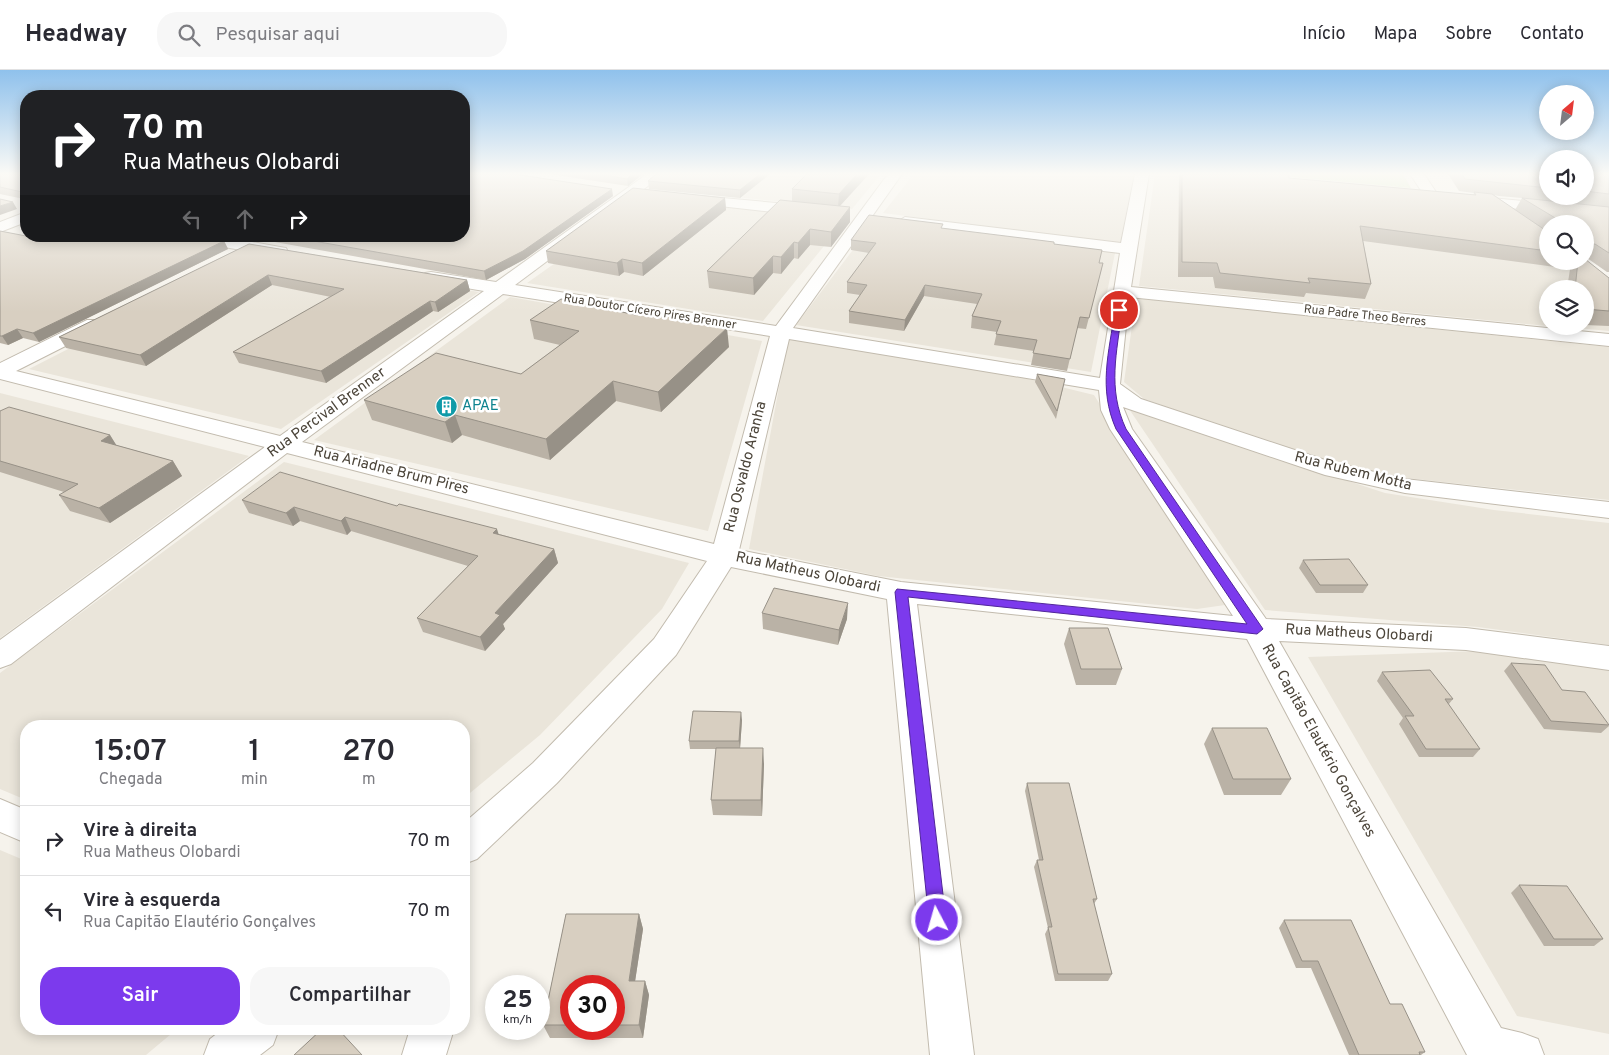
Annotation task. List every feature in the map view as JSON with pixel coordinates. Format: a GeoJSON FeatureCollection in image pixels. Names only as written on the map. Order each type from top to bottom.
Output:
{"type":"FeatureCollection","features":[{"type":"Feature","properties":{"kind":"street"},"geometry":{"type":"LineString","coordinates":[[0,227],[18,220]]}},
{"type":"Feature","properties":{"kind":"street","name":"Rua Percival Brenner"},"geometry":{"type":"LineString","coordinates":[[0,656],[284,444],[594,220]]}},
{"type":"Feature","properties":{"kind":"street","name":"Rua Osvaldo Aranha"},"geometry":{"type":"LineString","coordinates":[[470,842],[545,773],[665,647],[724,556],[781,332],[869,220]]}},
{"type":"Feature","properties":{"kind":"street","name":"Rua Capitão Elautério Gonçalves"},"geometry":{"type":"LineString","coordinates":[[1135,220],[1121,291],[1109,386],[1112,410],[1121,429],[1257,629],[1500,1053]]}},
{"type":"Feature","properties":{"kind":"street"},"geometry":{"type":"LineString","coordinates":[[895,221],[1130,249]]}},
{"type":"Feature","properties":{"kind":"street"},"geometry":{"type":"LineString","coordinates":[[223,242],[302,255]]}},
{"type":"Feature","properties":{"kind":"street"},"geometry":{"type":"LineString","coordinates":[[222,260],[259,242]]}},
{"type":"Feature","properties":{"kind":"street","name":"Rua Doutor Cícero Pires Brenner"},"geometry":{"type":"LineString","coordinates":[[410,273],[1109,386]]}},
{"type":"Feature","properties":{"kind":"street","name":"Rua Padre Theo Berres"},"geometry":{"type":"LineString","coordinates":[[1121,291],[1609,340]]}},
{"type":"Feature","properties":{"kind":"street"},"geometry":{"type":"LineString","coordinates":[[0,372],[107,318]]}},
{"type":"Feature","properties":{"kind":"street","name":"Rua Ariadne Brum Pires"},"geometry":{"type":"LineString","coordinates":[[0,372],[724,556]]}},
{"type":"Feature","properties":{"kind":"street","name":"Rua Rubem Motta"},"geometry":{"type":"LineString","coordinates":[[1109,386],[1133,404],[1325,468],[1405,486],[1470,496],[1609,510]]}},
{"type":"Feature","properties":{"kind":"street","name":"Rua Matheus Olobardi"},"geometry":{"type":"LineString","coordinates":[[724,556],[901,592],[1257,629],[1466,639],[1609,658]]}},
{"type":"Feature","properties":{"kind":"street"},"geometry":{"type":"LineString","coordinates":[[901,592],[952,1055]]}},
{"type":"Feature","properties":{"kind":"street"},"geometry":{"type":"LineString","coordinates":[[0,815],[20,824]]}},
{"type":"Feature","properties":{"kind":"street"},"geometry":{"type":"LineString","coordinates":[[226,1055],[250,1035]]}},
{"type":"Feature","properties":{"kind":"street"},"geometry":{"type":"LineString","coordinates":[[424,1055],[430,1035]]}},
{"type":"Feature","properties":{"kind":"shaded area"},"geometry":{"type":"Polygon","coordinates":[[[616,220],[845,220],[763,321],[527,283],[616,220]]]}},
{"type":"Feature","properties":{"kind":"shaded area"},"geometry":{"type":"Polygon","coordinates":[[[936,220],[1125,220],[1120,244],[936,220]]]}},
{"type":"Feature","properties":{"kind":"shaded area"},"geometry":{"type":"Polygon","coordinates":[[[1148,220],[1383,220],[1539,259],[1539,270],[1570,270],[1584,280],[1539,280],[1539,325],[1139,286],[1148,220]]]}},
{"type":"Feature","properties":{"kind":"shaded area"},"geometry":{"type":"Polygon","coordinates":[[[874,222],[1115,253],[1091,372],[796,325],[874,222]]]}},
{"type":"Feature","properties":{"kind":"shaded area"},"geometry":{"type":"Polygon","coordinates":[[[254,254],[479,292],[281,429],[29,369],[254,254]]]}},
{"type":"Feature","properties":{"kind":"shaded area"},"geometry":{"type":"Polygon","coordinates":[[[1594,287],[1609,297],[1609,331],[1594,330],[1594,287]]]}},
{"type":"Feature","properties":{"kind":"shaded area"},"geometry":{"type":"Polygon","coordinates":[[[510,297],[762,341],[708,531],[314,440],[510,297]]]}},
{"type":"Feature","properties":{"kind":"shaded area"},"geometry":{"type":"Polygon","coordinates":[[[1136,298],[1609,347],[1609,500],[1397,477],[1315,458],[1144,399],[1124,382],[1136,298]]]}},
{"type":"Feature","properties":{"kind":"shaded area"},"geometry":{"type":"Polygon","coordinates":[[[788,339],[963,363],[1094,395],[1225,605],[1197,609],[878,576],[749,549],[788,339]]]}},
{"type":"Feature","properties":{"kind":"shaded area"},"geometry":{"type":"Polygon","coordinates":[[[0,393],[249,456],[0,638],[0,393]]]}},
{"type":"Feature","properties":{"kind":"shaded area"},"geometry":{"type":"Polygon","coordinates":[[[1129,409],[1385,493],[1494,510],[1609,523],[1609,645],[1478,627],[1265,610],[1129,409]]]}},
{"type":"Feature","properties":{"kind":"shaded area"},"geometry":{"type":"Polygon","coordinates":[[[284,462],[689,563],[662,609],[540,735],[470,793],[470,720],[20,720],[20,797],[0,789],[0,673],[284,462]]]}},
{"type":"Feature","properties":{"kind":"shaded area"},"geometry":{"type":"Polygon","coordinates":[[[1479,651],[1609,669],[1609,1034],[1517,1016],[1308,657],[1479,651]]]}},
{"type":"Feature","properties":{"kind":"shaded area"},"geometry":{"type":"Polygon","coordinates":[[[0,850],[20,858],[20,1035],[170,1035],[146,1055],[0,1055],[0,850]]]}},
{"type":"Feature","properties":{"kind":"building"},"geometry":{"type":"Polygon","coordinates":[[[470,220],[568,220],[523,251],[484,271],[319,242],[470,242],[470,220]]]}},
{"type":"Feature","properties":{"kind":"building"},"geometry":{"type":"Polygon","coordinates":[[[589,220],[697,220],[642,263],[622,259],[617,263],[546,251],[589,220]]]}},
{"type":"Feature","properties":{"kind":"building"},"geometry":{"type":"Polygon","coordinates":[[[759,220],[840,220],[831,232],[810,229],[798,243],[794,242],[781,257],[773,256],[753,278],[707,271],[759,220]]]}},
{"type":"Feature","properties":{"kind":"building"},"geometry":{"type":"Polygon","coordinates":[[[865,220],[910,220],[943,224],[941,228],[1102,250],[1099,263],[1103,263],[1089,318],[1080,317],[1070,359],[1033,353],[1037,340],[996,334],[1001,321],[972,316],[982,294],[925,285],[905,320],[849,311],[867,285],[847,282],[876,243],[851,240],[865,220]]]}},
{"type":"Feature","properties":{"kind":"building"},"geometry":{"type":"Polygon","coordinates":[[[1182,220],[1530,220],[1539,226],[1539,250],[1360,226],[1371,284],[1308,278],[1310,283],[1220,273],[1217,263],[1182,262],[1182,220]]]}},
{"type":"Feature","properties":{"kind":"building"},"geometry":{"type":"Polygon","coordinates":[[[1594,220],[1609,220],[1609,253],[1595,244],[1594,220]]]}},
{"type":"Feature","properties":{"kind":"building"},"geometry":{"type":"Polygon","coordinates":[[[0,231],[20,235],[20,242],[222,242],[33,333],[17,329],[0,336],[0,231]]]}},
{"type":"Feature","properties":{"kind":"building"},"geometry":{"type":"Polygon","coordinates":[[[249,244],[467,280],[435,302],[430,301],[321,371],[233,352],[344,289],[268,275],[140,355],[59,337],[249,244]]]}},
{"type":"Feature","properties":{"kind":"building"},"geometry":{"type":"Polygon","coordinates":[[[1594,266],[1609,278],[1609,311],[1594,310],[1594,280],[1576,280],[1577,270],[1594,270],[1594,266]]]}},
{"type":"Feature","properties":{"kind":"building"},"geometry":{"type":"Polygon","coordinates":[[[561,299],[636,315],[642,310],[727,328],[658,392],[613,381],[546,439],[455,415],[445,422],[364,400],[436,353],[521,374],[579,331],[530,320],[561,299]]]}},
{"type":"Feature","properties":{"kind":"building"},"geometry":{"type":"Polygon","coordinates":[[[1037,374],[1065,379],[1057,411],[1037,374]]]}},
{"type":"Feature","properties":{"kind":"building"},"geometry":{"type":"Polygon","coordinates":[[[9,407],[110,435],[101,441],[173,461],[99,508],[59,495],[78,484],[0,461],[0,411],[9,407]]]}},
{"type":"Feature","properties":{"kind":"building"},"geometry":{"type":"Polygon","coordinates":[[[280,472],[397,506],[399,504],[497,529],[493,533],[554,549],[495,613],[500,615],[480,637],[417,618],[478,556],[345,517],[341,521],[294,507],[286,513],[242,500],[280,472]]]}},
{"type":"Feature","properties":{"kind":"building"},"geometry":{"type":"Polygon","coordinates":[[[1349,559],[1368,585],[1320,585],[1303,560],[1349,559]]]}},
{"type":"Feature","properties":{"kind":"building"},"geometry":{"type":"Polygon","coordinates":[[[774,588],[848,603],[839,630],[762,613],[774,588]]]}},
{"type":"Feature","properties":{"kind":"building"},"geometry":{"type":"Polygon","coordinates":[[[1069,628],[1108,628],[1122,669],[1081,669],[1069,628]]]}},
{"type":"Feature","properties":{"kind":"building"},"geometry":{"type":"Polygon","coordinates":[[[1511,663],[1545,665],[1562,690],[1585,692],[1609,725],[1551,721],[1511,663]]]}},
{"type":"Feature","properties":{"kind":"building"},"geometry":{"type":"Polygon","coordinates":[[[1430,670],[1453,699],[1445,699],[1480,749],[1426,749],[1405,716],[1414,716],[1382,672],[1430,670]]]}},
{"type":"Feature","properties":{"kind":"building"},"geometry":{"type":"Polygon","coordinates":[[[693,711],[741,712],[739,741],[689,741],[693,711]]]}},
{"type":"Feature","properties":{"kind":"building"},"geometry":{"type":"Polygon","coordinates":[[[1212,728],[1267,728],[1291,779],[1233,779],[1212,728]]]}},
{"type":"Feature","properties":{"kind":"building"},"geometry":{"type":"Polygon","coordinates":[[[716,748],[763,748],[761,800],[711,800],[716,748]]]}},
{"type":"Feature","properties":{"kind":"building"},"geometry":{"type":"Polygon","coordinates":[[[1027,783],[1069,783],[1097,899],[1093,899],[1112,974],[1058,974],[1048,927],[1052,927],[1037,860],[1043,860],[1027,783]]]}},
{"type":"Feature","properties":{"kind":"building"},"geometry":{"type":"Polygon","coordinates":[[[1519,885],[1567,886],[1603,939],[1554,939],[1519,885]]]}},
{"type":"Feature","properties":{"kind":"building"},"geometry":{"type":"Polygon","coordinates":[[[566,914],[639,914],[629,981],[645,981],[639,1025],[625,1025],[625,975],[560,975],[560,1025],[550,1025],[550,991],[566,914]]]}},
{"type":"Feature","properties":{"kind":"building"},"geometry":{"type":"Polygon","coordinates":[[[1284,920],[1351,920],[1390,1004],[1402,1004],[1425,1052],[1419,1052],[1420,1055],[1359,1055],[1318,961],[1302,961],[1284,920]]]}},
{"type":"Feature","properties":{"kind":"building"},"geometry":{"type":"Polygon","coordinates":[[[316,1035],[344,1035],[362,1055],[294,1055],[316,1035]]]}},
{"type":"Feature","properties":{"kind":"place","name":"APAE"},"geometry":{"type":"Point","coordinates":[446,406]}},
{"type":"Feature","properties":{"kind":"route"},"geometry":{"type":"LineString","coordinates":[[937,920],[901,592],[1257,629],[1121,429],[1112,410],[1109,386],[1119,310]]}}]}
